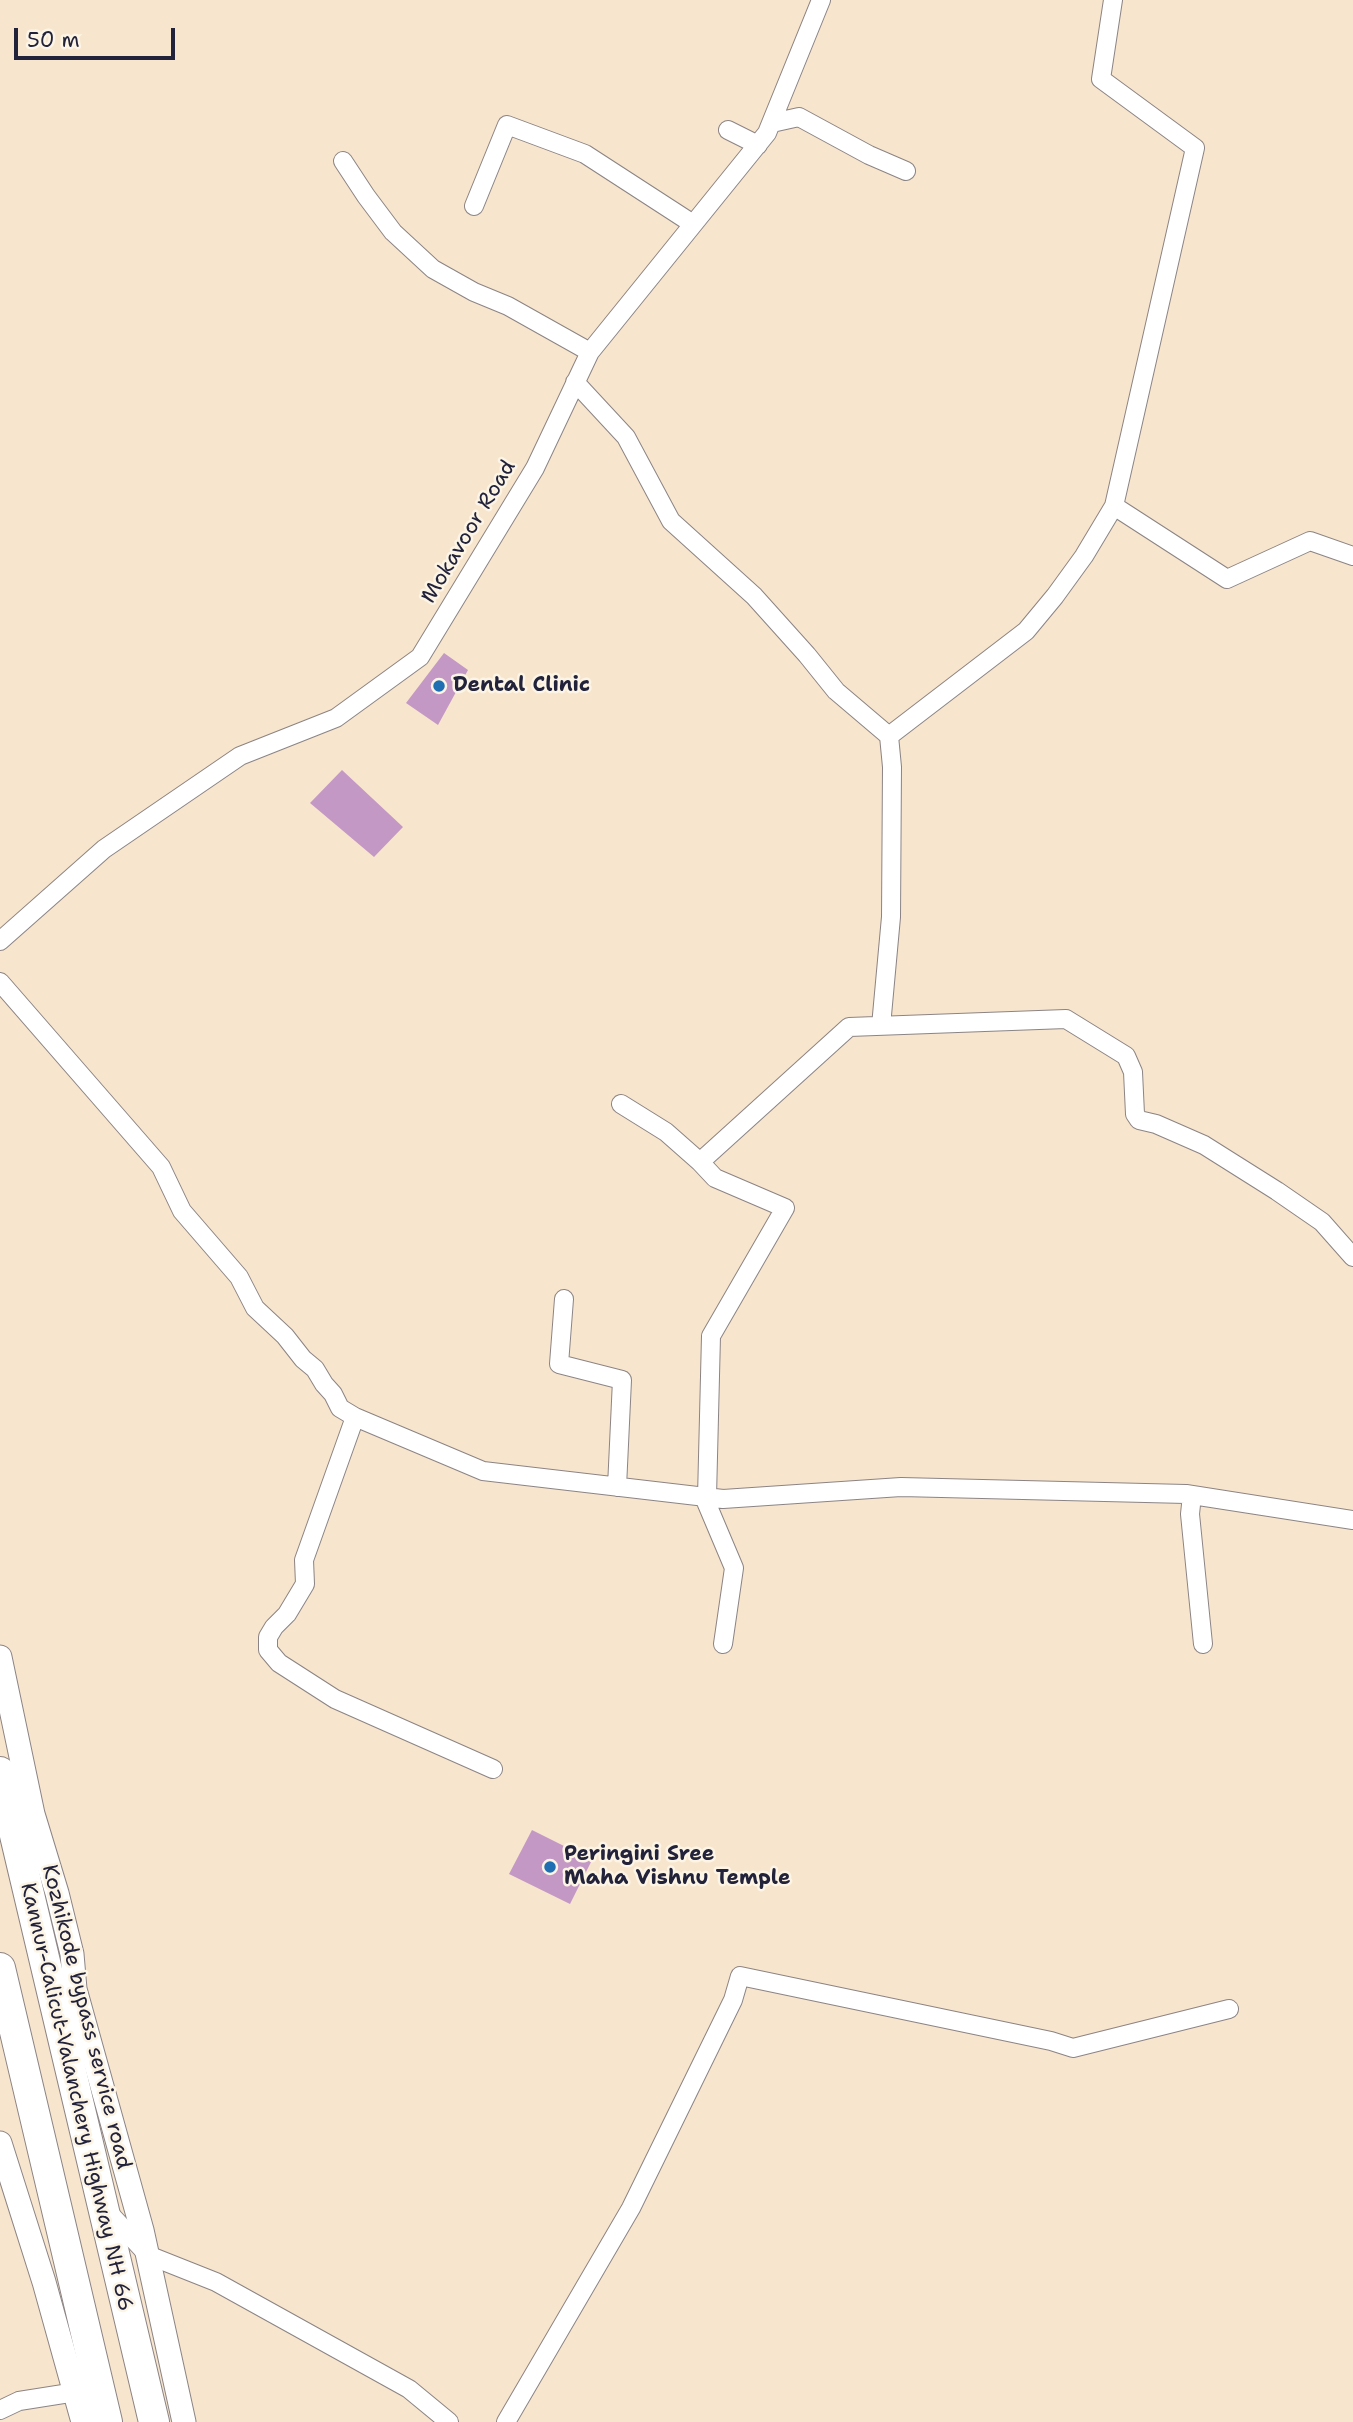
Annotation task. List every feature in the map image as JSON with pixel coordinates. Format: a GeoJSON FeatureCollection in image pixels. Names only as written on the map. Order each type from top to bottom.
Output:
{"type":"FeatureCollection","features":[{"type":"Feature","properties":{"kind":"highway","name":"Kannur-Calicut-Valanchery Highway NH 66"},"geometry":{"type":"LineString","coordinates":[[0,1772],[154,2422]]}},
{"type":"Feature","properties":{"kind":"highway"},"geometry":{"type":"LineString","coordinates":[[0,1968],[107,2422]]}},
{"type":"Feature","properties":{"kind":"street","name":"Mokavoor Road"},"geometry":{"type":"LineString","coordinates":[[0,941],[104,849],[240,756],[336,718],[420,657],[535,468],[590,352],[767,133],[821,0]]}},
{"type":"Feature","properties":{"kind":"street"},"geometry":{"type":"LineString","coordinates":[[889,736],[1026,631],[1084,556],[1114,506],[1195,148],[1101,79],[1113,0]]}},
{"type":"Feature","properties":{"kind":"street"},"geometry":{"type":"LineString","coordinates":[[772,123],[799,117],[869,155],[906,171]]}},
{"type":"Feature","properties":{"kind":"street"},"geometry":{"type":"LineString","coordinates":[[474,206],[507,125],[584,154],[693,224]]}},
{"type":"Feature","properties":{"kind":"street"},"geometry":{"type":"LineString","coordinates":[[728,130],[758,145]]}},
{"type":"Feature","properties":{"kind":"street"},"geometry":{"type":"LineString","coordinates":[[343,161],[393,233],[433,269],[474,292],[508,306],[590,352]]}},
{"type":"Feature","properties":{"kind":"street"},"geometry":{"type":"LineString","coordinates":[[575,382],[626,437],[671,521],[754,596],[836,691],[889,736],[892,768],[891,917],[881,1026]]}},
{"type":"Feature","properties":{"kind":"street"},"geometry":{"type":"LineString","coordinates":[[1114,506],[1227,579],[1310,541],[1353,556]]}},
{"type":"Feature","properties":{"kind":"street"},"geometry":{"type":"LineString","coordinates":[[0,982],[161,1167],[181,1211],[239,1277],[255,1308],[315,1369],[340,1408],[355,1417],[483,1471],[723,1499],[901,1487],[1192,1495],[1353,1520]]}},
{"type":"Feature","properties":{"kind":"street"},"geometry":{"type":"LineString","coordinates":[[700,1162],[849,1027],[1066,1019],[1126,1056],[1133,1072],[1135,1114],[1139,1120],[1156,1124],[1204,1145],[1256,1178],[1322,1222],[1353,1257]]}},
{"type":"Feature","properties":{"kind":"street"},"geometry":{"type":"LineString","coordinates":[[621,1104],[666,1132],[715,1178],[785,1208],[711,1336],[706,1497],[734,1567],[723,1644]]}},
{"type":"Feature","properties":{"kind":"street"},"geometry":{"type":"LineString","coordinates":[[564,1298],[559,1364],[622,1380],[617,1487]]}},
{"type":"Feature","properties":{"kind":"street"},"geometry":{"type":"LineString","coordinates":[[355,1417],[304,1560],[305,1584],[287,1614],[268,1637],[268,1650],[279,1664],[335,1699],[493,1769]]}},
{"type":"Feature","properties":{"kind":"street"},"geometry":{"type":"LineString","coordinates":[[1192,1495],[1190,1514],[1203,1644]]}},
{"type":"Feature","properties":{"kind":"street","name":"Kozhikode bypass service road"},"geometry":{"type":"LineString","coordinates":[[0,1657],[33,1814],[72,1954],[75,1989],[148,2255]]}},
{"type":"Feature","properties":{"kind":"street"},"geometry":{"type":"LineString","coordinates":[[506,2422],[631,2208],[733,2000],[740,1976],[1051,2040],[1073,2048],[1229,2009]]}},
{"type":"Feature","properties":{"kind":"street"},"geometry":{"type":"LineString","coordinates":[[0,2143],[4,2168],[76,2392],[83,2422]]}},
{"type":"Feature","properties":{"kind":"street"},"geometry":{"type":"LineString","coordinates":[[103,2207],[148,2255],[216,2282],[397,2382],[449,2422]]}},
{"type":"Feature","properties":{"kind":"street"},"geometry":{"type":"LineString","coordinates":[[148,2255],[184,2422]]}},
{"type":"Feature","properties":{"kind":"street"},"geometry":{"type":"LineString","coordinates":[[0,2410],[19,2401],[76,2392]]}},
{"type":"Feature","properties":{"kind":"building","name":"Dental Clinic"},"geometry":{"type":"Polygon","coordinates":[[[444,653],[468,670],[438,725],[406,703],[444,653]]]}},
{"type":"Feature","properties":{"kind":"building"},"geometry":{"type":"Polygon","coordinates":[[[342,770],[403,827],[374,857],[310,803],[342,770]]]}},
{"type":"Feature","properties":{"kind":"building","name":"Peringini Sree Maha Vishnu Temple"},"geometry":{"type":"Polygon","coordinates":[[[532,1830],[592,1860],[570,1904],[509,1874],[532,1830]]]}},
{"type":"Feature","properties":{"kind":"place","name":"Dental Clinic"},"geometry":{"type":"Point","coordinates":[439,686]}},
{"type":"Feature","properties":{"kind":"place","name":"Peringini Sree Maha Vishnu Temple"},"geometry":{"type":"Point","coordinates":[550,1867]}}]}
